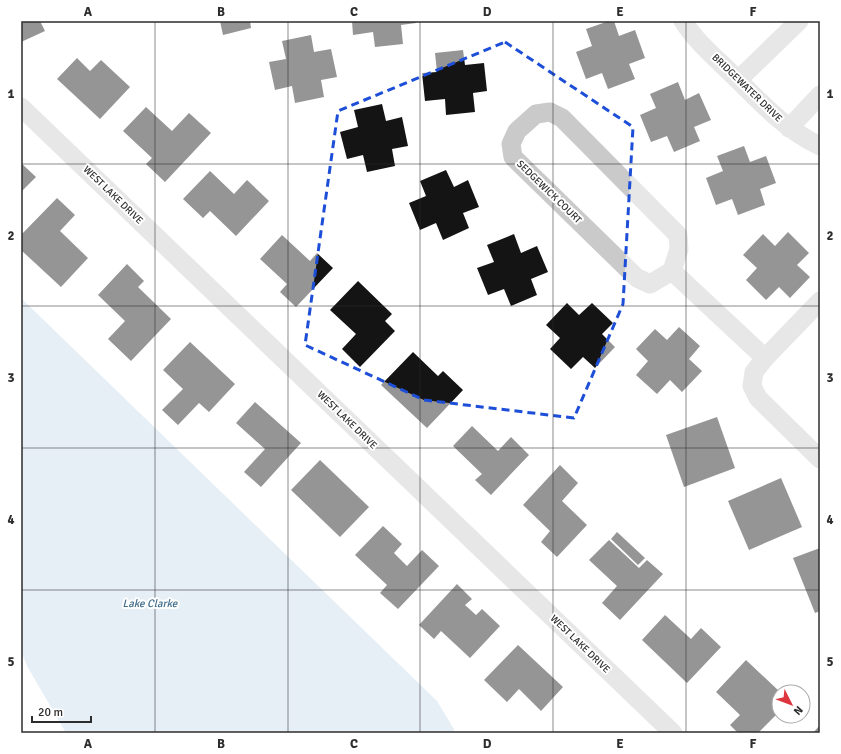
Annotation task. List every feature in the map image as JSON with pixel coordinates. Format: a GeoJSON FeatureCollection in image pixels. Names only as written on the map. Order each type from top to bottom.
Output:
{"type":"FeatureCollection","features":[{"type":"Feature","properties":{"kind":"street","name":"BRIDGEWATER DRIVE"},"geometry":{"type":"LineString","coordinates":[[683,21],[697,40],[788,128],[820,146]]}},
{"type":"Feature","properties":{"kind":"street"},"geometry":{"type":"LineString","coordinates":[[738,80],[799,21]]}},
{"type":"Feature","properties":{"kind":"street"},"geometry":{"type":"LineString","coordinates":[[788,128],[820,95]]}},
{"type":"Feature","properties":{"kind":"street","name":"WEST LAKE DRIVE"},"geometry":{"type":"LineString","coordinates":[[21,107],[673,733]]}},
{"type":"Feature","properties":{"kind":"street","name":"SEDGEWICK COURT"},"geometry":{"type":"LineString","coordinates":[[550,112],[562,118],[678,235],[679,249],[672,271],[650,284],[637,278],[513,157],[511,144],[517,131],[536,114],[550,112]]}},
{"type":"Feature","properties":{"kind":"street"},"geometry":{"type":"LineString","coordinates":[[672,271],[765,358]]}},
{"type":"Feature","properties":{"kind":"street"},"geometry":{"type":"LineString","coordinates":[[820,301],[765,358],[754,372],[752,386],[758,398],[820,459]]}},
{"type":"Feature","properties":{"kind":"highlighted area"},"geometry":{"type":"Polygon","coordinates":[[[505,42],[633,127],[623,304],[574,418],[424,400],[305,345],[338,111],[505,42]]]}},
{"type":"Feature","properties":{"kind":"water","name":"Lake Clarke"},"geometry":{"type":"Polygon","coordinates":[[[21,298],[437,701],[454,729],[453,733],[66,733],[27,666],[21,651],[21,298]]]}},
{"type":"Feature","properties":{"kind":"building"},"geometry":{"type":"Polygon","coordinates":[[[21,21],[40,21],[45,31],[21,42],[21,21]]]}},
{"type":"Feature","properties":{"kind":"building"},"geometry":{"type":"Polygon","coordinates":[[[220,21],[250,21],[251,28],[223,35],[220,21]]]}},
{"type":"Feature","properties":{"kind":"building"},"geometry":{"type":"Polygon","coordinates":[[[352,21],[416,21],[416,23],[401,25],[403,44],[375,47],[373,32],[353,35],[352,21]]]}},
{"type":"Feature","properties":{"kind":"building"},"geometry":{"type":"Polygon","coordinates":[[[609,21],[614,21],[619,36],[635,30],[645,58],[629,64],[635,79],[608,89],[602,73],[586,79],[576,52],[592,46],[586,29],[609,21]]]}},
{"type":"Feature","properties":{"kind":"building"},"geometry":{"type":"Polygon","coordinates":[[[311,35],[314,52],[331,49],[337,77],[321,80],[324,97],[295,103],[292,86],[275,90],[269,62],[286,59],[282,41],[311,35]]]}},
{"type":"Feature","properties":{"kind":"building"},"geometry":{"type":"Polygon","coordinates":[[[463,50],[465,65],[484,63],[487,91],[473,93],[475,112],[446,115],[445,99],[425,101],[422,73],[437,72],[435,53],[463,50]]]}},
{"type":"Feature","properties":{"kind":"building"},"geometry":{"type":"Polygon","coordinates":[[[77,58],[90,71],[101,60],[130,87],[100,119],[57,79],[77,58]]]}},
{"type":"Feature","properties":{"kind":"building"},"geometry":{"type":"Polygon","coordinates":[[[678,82],[685,100],[699,93],[711,120],[694,127],[700,141],[674,152],[667,136],[651,142],[640,115],[656,108],[650,94],[678,82]]]}},
{"type":"Feature","properties":{"kind":"building"},"geometry":{"type":"Polygon","coordinates":[[[382,104],[386,121],[402,117],[408,146],[392,149],[395,166],[367,172],[363,155],[347,159],[340,132],[358,127],[354,110],[382,104]]]}},
{"type":"Feature","properties":{"kind":"building"},"geometry":{"type":"Polygon","coordinates":[[[146,107],[172,131],[189,113],[211,133],[165,182],[146,164],[152,158],[123,131],[146,107]]]}},
{"type":"Feature","properties":{"kind":"building"},"geometry":{"type":"Polygon","coordinates":[[[744,146],[750,162],[766,156],[776,183],[760,189],[765,205],[738,215],[732,199],[716,205],[706,178],[723,171],[717,156],[744,146]]]}},
{"type":"Feature","properties":{"kind":"building"},"geometry":{"type":"Polygon","coordinates":[[[21,163],[36,177],[21,192],[21,163]]]}},
{"type":"Feature","properties":{"kind":"building"},"geometry":{"type":"Polygon","coordinates":[[[446,170],[454,187],[468,180],[479,207],[463,213],[469,228],[443,240],[436,223],[420,230],[409,203],[426,196],[420,181],[446,170]]]}},
{"type":"Feature","properties":{"kind":"building"},"geometry":{"type":"Polygon","coordinates":[[[210,171],[234,194],[247,180],[269,201],[236,236],[210,211],[203,218],[183,199],[210,171]]]}},
{"type":"Feature","properties":{"kind":"building"},"geometry":{"type":"Polygon","coordinates":[[[57,198],[75,215],[60,231],[88,258],[61,287],[21,250],[21,235],[57,198]]]}},
{"type":"Feature","properties":{"kind":"building"},"geometry":{"type":"Polygon","coordinates":[[[788,232],[809,253],[797,265],[810,277],[790,298],[779,287],[766,300],[746,280],[757,268],[743,255],[763,234],[775,246],[788,232]]]}},
{"type":"Feature","properties":{"kind":"building"},"geometry":{"type":"Polygon","coordinates":[[[514,234],[521,253],[537,246],[548,272],[531,279],[537,295],[511,306],[504,289],[488,295],[477,268],[494,262],[487,245],[514,234]]]}},
{"type":"Feature","properties":{"kind":"building"},"geometry":{"type":"Polygon","coordinates":[[[282,235],[310,261],[317,253],[333,268],[296,307],[280,292],[287,284],[260,259],[282,235]]]}},
{"type":"Feature","properties":{"kind":"building"},"geometry":{"type":"Polygon","coordinates":[[[127,264],[144,281],[138,287],[171,319],[131,361],[108,339],[125,321],[98,295],[127,264]]]}},
{"type":"Feature","properties":{"kind":"building"},"geometry":{"type":"Polygon","coordinates":[[[358,281],[392,314],[385,321],[395,331],[360,367],[342,349],[356,334],[330,310],[358,281]]]}},
{"type":"Feature","properties":{"kind":"building"},"geometry":{"type":"Polygon","coordinates":[[[567,303],[579,315],[592,303],[613,323],[602,334],[615,347],[595,368],[583,357],[571,369],[550,349],[560,338],[546,325],[567,303]]]}},
{"type":"Feature","properties":{"kind":"building"},"geometry":{"type":"Polygon","coordinates":[[[679,327],[700,346],[689,359],[702,371],[682,392],[670,380],[657,394],[636,375],[648,361],[636,349],[655,329],[667,340],[679,327]]]}},
{"type":"Feature","properties":{"kind":"building"},"geometry":{"type":"Polygon","coordinates":[[[190,342],[235,384],[209,412],[199,403],[178,425],[162,410],[183,389],[163,370],[190,342]]]}},
{"type":"Feature","properties":{"kind":"building"},"geometry":{"type":"Polygon","coordinates":[[[413,352],[438,376],[443,371],[463,390],[427,428],[381,385],[413,352]]]}},
{"type":"Feature","properties":{"kind":"building"},"geometry":{"type":"Polygon","coordinates":[[[255,402],[301,443],[261,487],[244,472],[265,449],[236,423],[255,402]]]}},
{"type":"Feature","properties":{"kind":"building"},"geometry":{"type":"Polygon","coordinates":[[[717,417],[735,468],[684,487],[666,435],[717,417]]]}},
{"type":"Feature","properties":{"kind":"building"},"geometry":{"type":"Polygon","coordinates":[[[472,426],[498,451],[511,437],[529,455],[491,495],[475,480],[482,474],[453,446],[472,426]]]}},
{"type":"Feature","properties":{"kind":"building"},"geometry":{"type":"Polygon","coordinates":[[[320,460],[369,507],[340,537],[291,490],[320,460]]]}},
{"type":"Feature","properties":{"kind":"building"},"geometry":{"type":"Polygon","coordinates":[[[560,465],[578,483],[562,501],[587,525],[557,557],[541,542],[550,531],[523,505],[560,465]]]}},
{"type":"Feature","properties":{"kind":"building"},"geometry":{"type":"Polygon","coordinates":[[[781,478],[802,527],[749,550],[728,501],[781,478]]]}},
{"type":"Feature","properties":{"kind":"building"},"geometry":{"type":"Polygon","coordinates":[[[383,526],[402,544],[394,553],[407,566],[422,550],[439,566],[398,609],[380,593],[387,585],[355,555],[383,526]]]}},
{"type":"Feature","properties":{"kind":"building"},"geometry":{"type":"Polygon","coordinates":[[[617,532],[645,558],[638,565],[611,539],[617,532]]]}},
{"type":"Feature","properties":{"kind":"building"},"geometry":{"type":"Polygon","coordinates":[[[609,540],[639,568],[647,560],[663,574],[620,620],[602,603],[617,586],[589,560],[609,540]]]}},
{"type":"Feature","properties":{"kind":"building"},"geometry":{"type":"Polygon","coordinates":[[[820,548],[820,611],[815,613],[793,558],[820,548]]]}},
{"type":"Feature","properties":{"kind":"building"},"geometry":{"type":"Polygon","coordinates":[[[457,584],[472,599],[465,605],[476,615],[482,609],[500,626],[470,658],[441,631],[434,639],[419,625],[457,584]]]}},
{"type":"Feature","properties":{"kind":"building"},"geometry":{"type":"Polygon","coordinates":[[[665,615],[691,639],[701,628],[721,647],[687,683],[642,640],[665,615]]]}},
{"type":"Feature","properties":{"kind":"building"},"geometry":{"type":"Polygon","coordinates":[[[518,645],[563,687],[541,711],[519,689],[507,702],[484,680],[518,645]]]}},
{"type":"Feature","properties":{"kind":"building"},"geometry":{"type":"Polygon","coordinates":[[[746,660],[772,684],[771,720],[758,733],[738,733],[730,725],[740,715],[716,692],[746,660]]]}},
{"type":"Feature","properties":{"kind":"building"},"geometry":{"type":"Polygon","coordinates":[[[820,725],[820,733],[813,733],[820,725]]]}}]}
